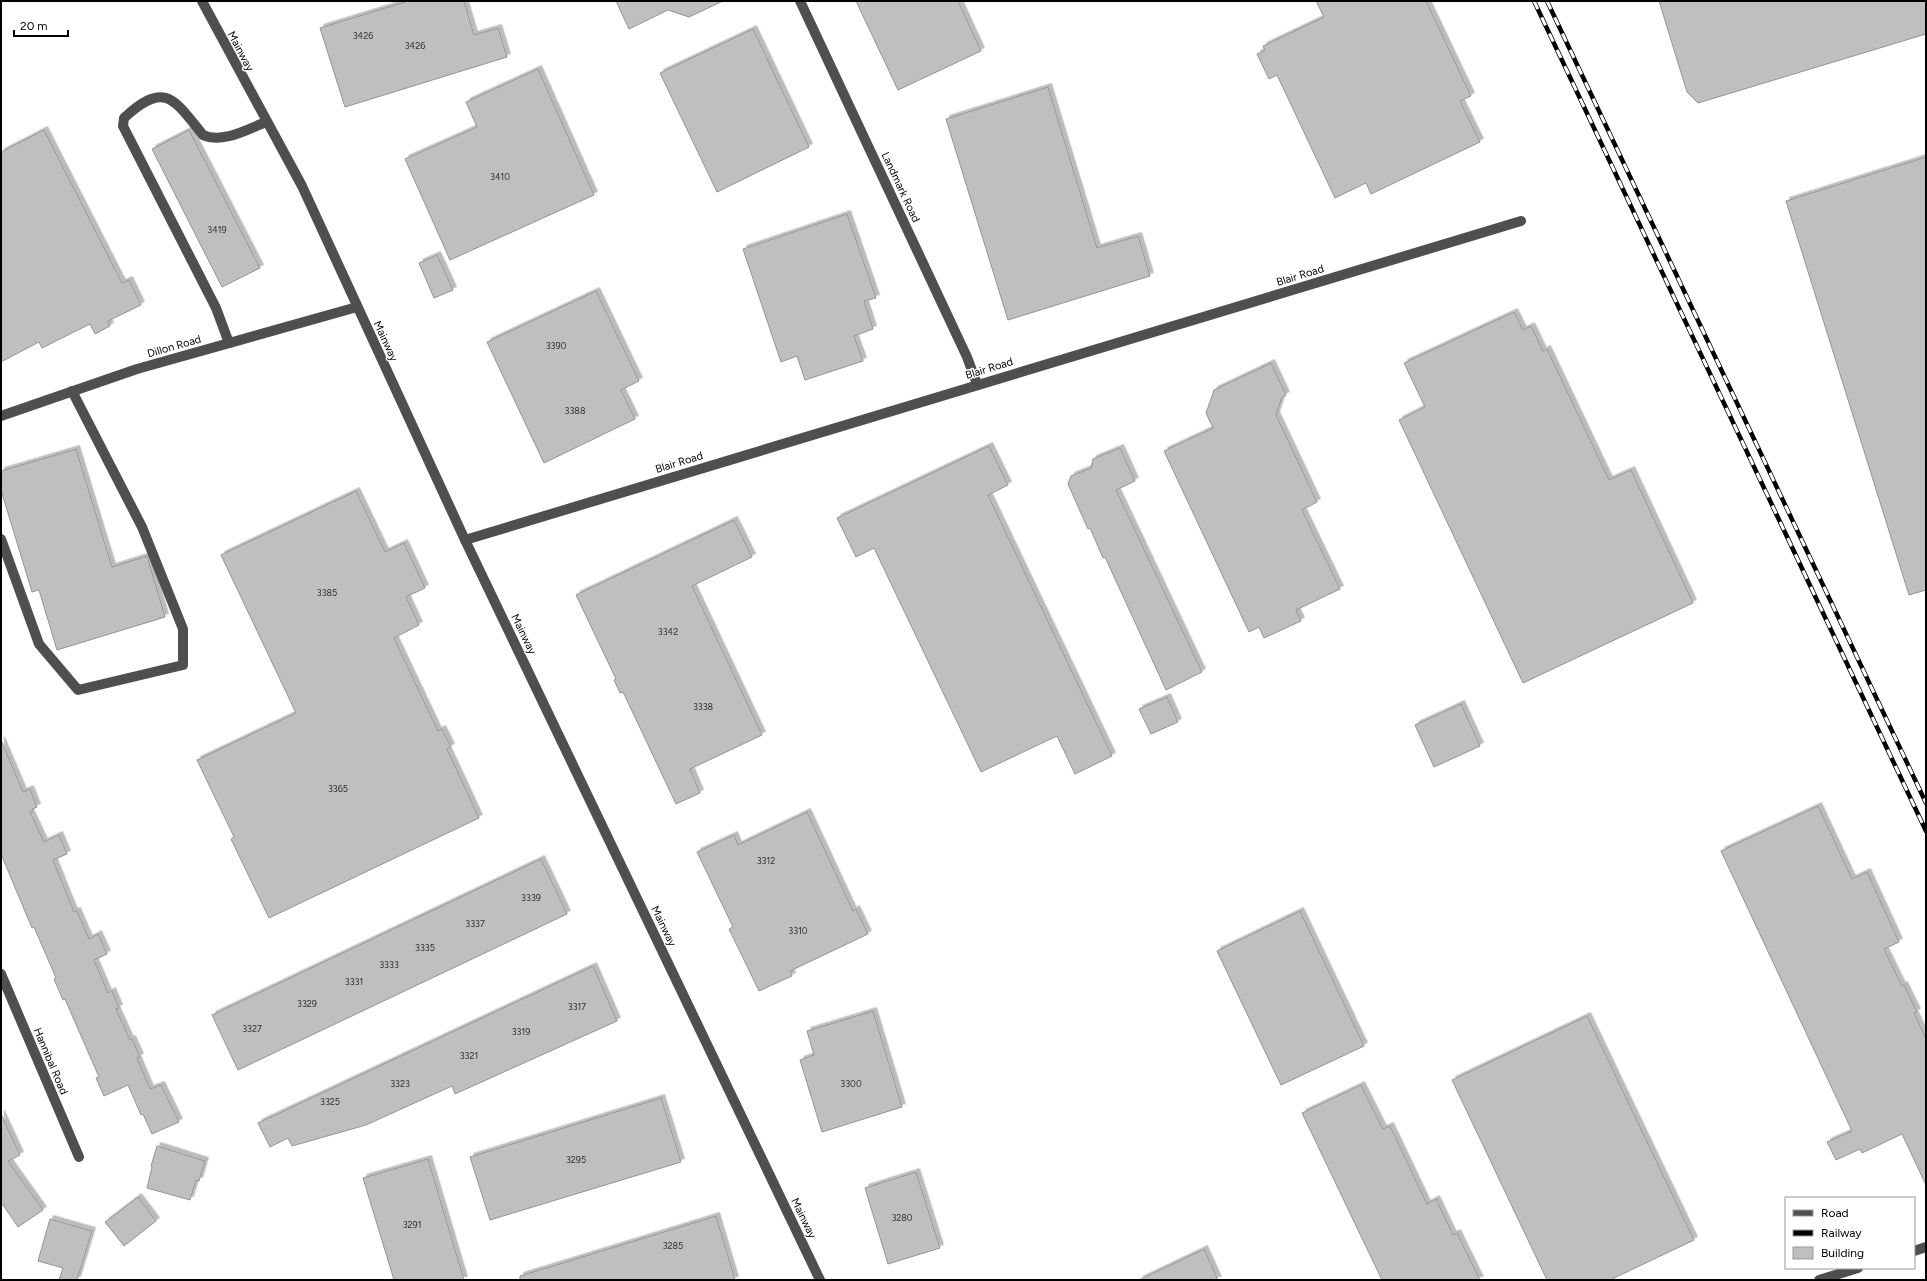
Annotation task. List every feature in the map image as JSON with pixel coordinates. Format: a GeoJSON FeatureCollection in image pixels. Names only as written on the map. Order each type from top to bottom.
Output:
{"type":"FeatureCollection","features":[{"type":"Feature","properties":{"kind":"street","name":"Mainway"},"geometry":{"type":"LineString","coordinates":[[202,1],[266,122],[302,186],[356,308],[465,540],[820,1280]]}},
{"type":"Feature","properties":{"kind":"street","name":"Landmark Road"},"geometry":{"type":"LineString","coordinates":[[800,1],[967,357],[977,384]]}},
{"type":"Feature","properties":{"kind":"street"},"geometry":{"type":"LineString","coordinates":[[229,343],[216,308],[123,126],[124,118],[137,106],[149,98],[161,97],[170,99],[179,105],[203,135],[209,138],[233,134],[266,122]]}},
{"type":"Feature","properties":{"kind":"street","name":"Blair Road"},"geometry":{"type":"LineString","coordinates":[[465,540],[977,384],[1521,221]]}},
{"type":"Feature","properties":{"kind":"street","name":"Dillon Road"},"geometry":{"type":"LineString","coordinates":[[1,416],[137,369],[356,308]]}},
{"type":"Feature","properties":{"kind":"street"},"geometry":{"type":"LineString","coordinates":[[1,539],[39,644],[78,690],[183,665],[182,629],[142,527],[72,391]]}},
{"type":"Feature","properties":{"kind":"street","name":"Hannibal Road"},"geometry":{"type":"LineString","coordinates":[[1,974],[79,1157]]}},
{"type":"Feature","properties":{"kind":"street"},"geometry":{"type":"LineString","coordinates":[[1915,1251],[1926,1247]]}},
{"type":"Feature","properties":{"kind":"street"},"geometry":{"type":"LineString","coordinates":[[1819,1280],[1855,1269]]}},
{"type":"Feature","properties":{"kind":"building"},"geometry":{"type":"Polygon","coordinates":[[[408,1],[464,1],[474,35],[498,28],[507,57],[345,107],[320,28],[408,1]]]}},
{"type":"Feature","properties":{"kind":"building"},"geometry":{"type":"Polygon","coordinates":[[[616,1],[723,1],[689,17],[668,10],[629,29],[616,1]]]}},
{"type":"Feature","properties":{"kind":"building"},"geometry":{"type":"Polygon","coordinates":[[[856,1],[958,1],[981,51],[898,90],[856,1]]]}},
{"type":"Feature","properties":{"kind":"building"},"geometry":{"type":"Polygon","coordinates":[[[1316,1],[1426,1],[1471,96],[1460,101],[1480,142],[1371,194],[1366,183],[1335,198],[1277,75],[1269,79],[1257,54],[1265,50],[1263,46],[1324,17],[1316,1]]]}},
{"type":"Feature","properties":{"kind":"building"},"geometry":{"type":"Polygon","coordinates":[[[1659,1],[1926,1],[1926,34],[1698,103],[1687,92],[1659,1]]]}},
{"type":"Feature","properties":{"kind":"building"},"geometry":{"type":"Polygon","coordinates":[[[753,29],[809,147],[717,192],[660,73],[753,29]]]}},
{"type":"Feature","properties":{"kind":"building"},"geometry":{"type":"Polygon","coordinates":[[[538,69],[594,195],[450,260],[405,159],[477,127],[466,102],[538,69]]]}},
{"type":"Feature","properties":{"kind":"building"},"geometry":{"type":"Polygon","coordinates":[[[1048,87],[1097,248],[1138,236],[1150,276],[1008,320],[946,119],[1048,87]]]}},
{"type":"Feature","properties":{"kind":"building"},"geometry":{"type":"Polygon","coordinates":[[[44,130],[122,283],[129,280],[141,305],[108,321],[110,326],[95,334],[90,324],[42,348],[39,342],[1,362],[1,152],[44,130]]]}},
{"type":"Feature","properties":{"kind":"building"},"geometry":{"type":"Polygon","coordinates":[[[189,130],[260,268],[222,287],[152,149],[189,130]]]}},
{"type":"Feature","properties":{"kind":"building"},"geometry":{"type":"Polygon","coordinates":[[[1926,157],[1926,590],[1909,595],[1786,201],[1926,157]]]}},
{"type":"Feature","properties":{"kind":"building"},"geometry":{"type":"Polygon","coordinates":[[[847,214],[876,298],[864,301],[873,329],[854,336],[863,361],[805,380],[797,356],[781,362],[743,249],[847,214]]]}},
{"type":"Feature","properties":{"kind":"building"},"geometry":{"type":"Polygon","coordinates":[[[437,255],[453,290],[434,298],[419,263],[437,255]]]}},
{"type":"Feature","properties":{"kind":"building"},"geometry":{"type":"Polygon","coordinates":[[[596,291],[639,381],[621,390],[635,419],[544,463],[487,342],[596,291]]]}},
{"type":"Feature","properties":{"kind":"building"},"geometry":{"type":"Polygon","coordinates":[[[1514,312],[1523,330],[1531,326],[1543,351],[1547,349],[1609,480],[1631,470],[1693,603],[1523,683],[1399,420],[1425,407],[1404,363],[1514,312]]]}},
{"type":"Feature","properties":{"kind":"building"},"geometry":{"type":"Polygon","coordinates":[[[1271,363],[1286,395],[1282,397],[1276,415],[1317,502],[1302,510],[1340,589],[1296,610],[1301,621],[1264,638],[1259,627],[1249,632],[1164,451],[1213,428],[1206,413],[1214,390],[1271,363]]]}},
{"type":"Feature","properties":{"kind":"building"},"geometry":{"type":"Polygon","coordinates":[[[989,446],[1008,485],[988,495],[1112,756],[1075,774],[1057,736],[981,772],[874,548],[856,557],[837,518],[989,446]]]}},
{"type":"Feature","properties":{"kind":"building"},"geometry":{"type":"Polygon","coordinates":[[[1120,448],[1135,481],[1116,490],[1202,672],[1166,690],[1105,557],[1103,558],[1090,528],[1088,529],[1068,484],[1071,476],[1091,468],[1093,459],[1120,448]]]}},
{"type":"Feature","properties":{"kind":"building"},"geometry":{"type":"Polygon","coordinates":[[[76,449],[112,567],[147,556],[165,617],[57,650],[39,590],[32,592],[1,490],[1,471],[76,449]]]}},
{"type":"Feature","properties":{"kind":"building"},"geometry":{"type":"Polygon","coordinates":[[[356,491],[385,552],[404,543],[425,588],[406,597],[419,625],[394,638],[438,731],[442,729],[451,747],[447,749],[479,818],[269,918],[231,839],[234,837],[197,760],[296,713],[221,555],[356,491]]]}},
{"type":"Feature","properties":{"kind":"building"},"geometry":{"type":"Polygon","coordinates":[[[734,520],[752,557],[692,586],[762,735],[690,769],[700,793],[676,804],[623,692],[620,693],[614,680],[616,679],[576,595],[734,520]]]}},
{"type":"Feature","properties":{"kind":"building"},"geometry":{"type":"Polygon","coordinates":[[[1167,697],[1178,722],[1151,734],[1139,709],[1167,697]]]}},
{"type":"Feature","properties":{"kind":"building"},"geometry":{"type":"Polygon","coordinates":[[[1461,704],[1480,746],[1434,767],[1415,725],[1461,704]]]}},
{"type":"Feature","properties":{"kind":"building"},"geometry":{"type":"Polygon","coordinates":[[[1,740],[23,792],[30,789],[37,807],[32,809],[33,811],[30,812],[44,842],[59,835],[67,854],[53,860],[74,912],[77,911],[89,939],[98,934],[107,954],[94,960],[108,993],[112,991],[119,1008],[116,1009],[130,1040],[132,1039],[140,1057],[137,1058],[150,1089],[161,1085],[179,1122],[152,1134],[143,1114],[141,1115],[128,1085],[104,1096],[96,1078],[99,1077],[65,999],[63,1000],[54,979],[56,978],[34,927],[32,928],[1,854],[1,740]]]}},
{"type":"Feature","properties":{"kind":"building"},"geometry":{"type":"Polygon","coordinates":[[[1818,806],[1852,879],[1867,872],[1899,942],[1884,949],[1902,986],[1904,985],[1917,1012],[1914,1013],[1926,1039],[1926,1185],[1902,1134],[1862,1153],[1860,1149],[1836,1160],[1827,1142],[1852,1131],[1721,851],[1818,806]]]}},
{"type":"Feature","properties":{"kind":"building"},"geometry":{"type":"Polygon","coordinates":[[[807,812],[853,911],[856,909],[868,934],[790,971],[792,976],[759,991],[729,929],[733,927],[697,852],[734,835],[738,845],[807,812]]]}},
{"type":"Feature","properties":{"kind":"building"},"geometry":{"type":"Polygon","coordinates":[[[541,859],[567,914],[238,1070],[212,1015],[541,859]]]}},
{"type":"Feature","properties":{"kind":"building"},"geometry":{"type":"Polygon","coordinates":[[[1300,911],[1364,1046],[1281,1085],[1217,951],[1300,911]]]}},
{"type":"Feature","properties":{"kind":"building"},"geometry":{"type":"Polygon","coordinates":[[[593,966],[617,1021],[455,1094],[452,1086],[366,1125],[292,1146],[288,1138],[270,1147],[258,1123],[593,966]]]}},
{"type":"Feature","properties":{"kind":"building"},"geometry":{"type":"Polygon","coordinates":[[[873,1011],[902,1107],[822,1132],[800,1060],[814,1055],[807,1031],[873,1011]]]}},
{"type":"Feature","properties":{"kind":"building"},"geometry":{"type":"Polygon","coordinates":[[[1587,1016],[1694,1240],[1610,1280],[1547,1280],[1452,1080],[1587,1016]]]}},
{"type":"Feature","properties":{"kind":"building"},"geometry":{"type":"Polygon","coordinates":[[[1361,1085],[1383,1129],[1390,1126],[1427,1204],[1436,1199],[1453,1235],[1457,1233],[1480,1280],[1382,1280],[1302,1113],[1361,1085]]]}},
{"type":"Feature","properties":{"kind":"building"},"geometry":{"type":"Polygon","coordinates":[[[661,1098],[681,1162],[490,1220],[470,1157],[661,1098]]]}},
{"type":"Feature","properties":{"kind":"building"},"geometry":{"type":"Polygon","coordinates":[[[1,1114],[20,1155],[8,1161],[43,1210],[18,1227],[1,1202],[1,1114]]]}},
{"type":"Feature","properties":{"kind":"building"},"geometry":{"type":"Polygon","coordinates":[[[157,1146],[205,1161],[199,1181],[196,1180],[190,1200],[147,1188],[151,1166],[157,1146]]]}},
{"type":"Feature","properties":{"kind":"building"},"geometry":{"type":"Polygon","coordinates":[[[428,1159],[464,1280],[394,1280],[363,1178],[428,1159]]]}},
{"type":"Feature","properties":{"kind":"building"},"geometry":{"type":"Polygon","coordinates":[[[916,1172],[940,1248],[888,1264],[865,1188],[916,1172]]]}},
{"type":"Feature","properties":{"kind":"building"},"geometry":{"type":"Polygon","coordinates":[[[138,1197],[156,1221],[124,1246],[105,1222],[138,1197]]]}},
{"type":"Feature","properties":{"kind":"building"},"geometry":{"type":"Polygon","coordinates":[[[716,1216],[735,1280],[520,1280],[520,1276],[716,1216]]]}},
{"type":"Feature","properties":{"kind":"building"},"geometry":{"type":"Polygon","coordinates":[[[50,1219],[92,1231],[77,1280],[59,1280],[63,1268],[38,1261],[50,1219]]]}},
{"type":"Feature","properties":{"kind":"building"},"geometry":{"type":"Polygon","coordinates":[[[1204,1249],[1218,1280],[1139,1280],[1204,1249]]]}},
{"type":"Feature","properties":{"kind":"railway"},"geometry":{"type":"LineString","coordinates":[[1534,1],[1926,831]]}},
{"type":"Feature","properties":{"kind":"railway"},"geometry":{"type":"LineString","coordinates":[[1547,1],[1926,803]]}}]}
